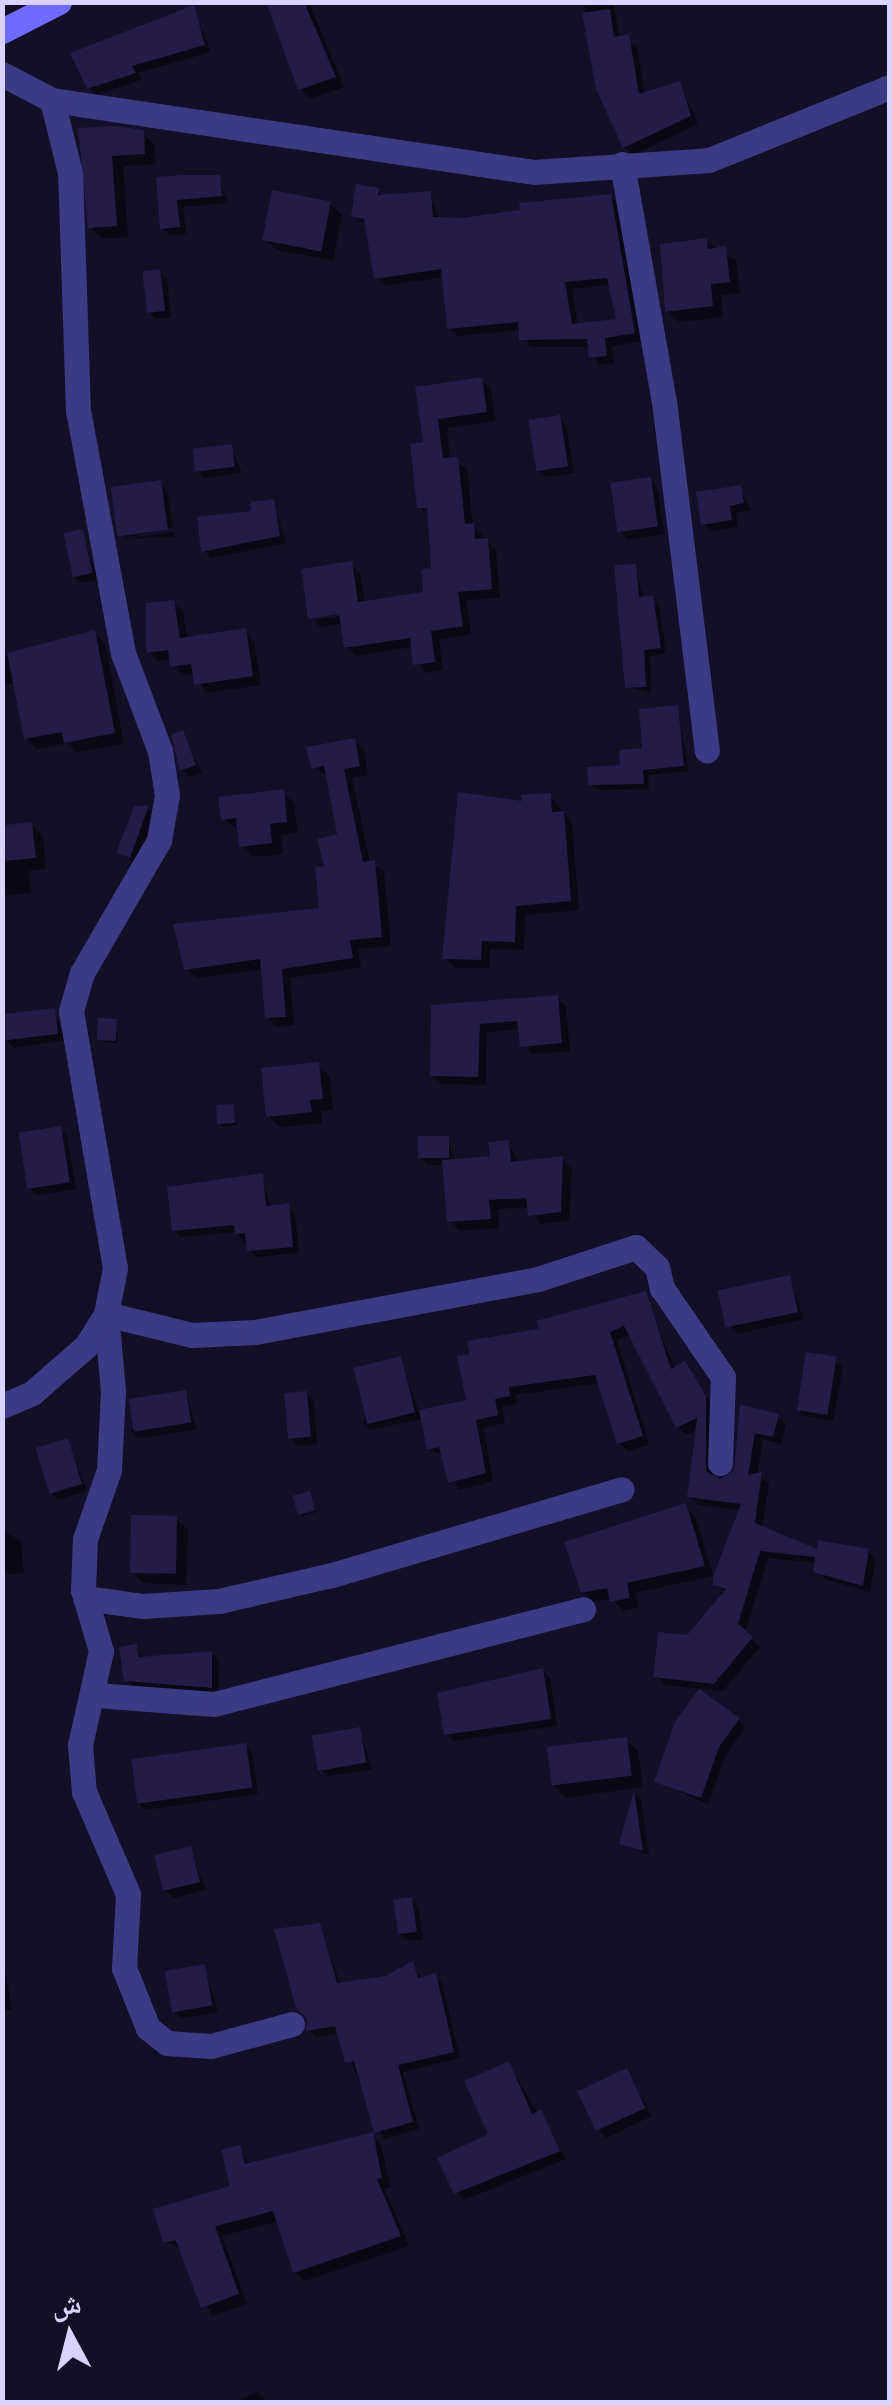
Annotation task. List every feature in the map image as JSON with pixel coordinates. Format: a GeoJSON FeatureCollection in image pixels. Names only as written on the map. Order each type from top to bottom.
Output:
{"type":"FeatureCollection","features":[{"type":"Feature","properties":{"kind":"main road"},"geometry":{"type":"LineString","coordinates":[[2,30],[59,2]]}},
{"type":"Feature","properties":{"kind":"street"},"geometry":{"type":"LineString","coordinates":[[2,74],[52,100],[534,172],[709,160],[890,88]]}},
{"type":"Feature","properties":{"kind":"street"},"geometry":{"type":"LineString","coordinates":[[52,100],[70,173],[78,411],[123,652],[160,751],[167,795],[158,840],[82,972],[72,1010],[115,1268],[106,1314],[113,1392],[108,1470],[86,1539],[86,1598],[101,1650],[96,1695],[80,1746],[84,1792],[128,1894],[124,1968],[148,2028],[167,2043],[211,2046],[292,2024]]}},
{"type":"Feature","properties":{"kind":"street"},"geometry":{"type":"LineString","coordinates":[[622,164],[664,401],[707,750]]}},
{"type":"Feature","properties":{"kind":"street"},"geometry":{"type":"LineString","coordinates":[[106,1314],[192,1335],[254,1332],[538,1280],[636,1248],[657,1266],[662,1288],[722,1377],[720,1463]]}},
{"type":"Feature","properties":{"kind":"street"},"geometry":{"type":"LineString","coordinates":[[2,1406],[32,1393],[86,1346],[106,1314]]}},
{"type":"Feature","properties":{"kind":"street"},"geometry":{"type":"LineString","coordinates":[[86,1598],[143,1606],[218,1601],[332,1576],[622,1489]]}},
{"type":"Feature","properties":{"kind":"street"},"geometry":{"type":"LineString","coordinates":[[96,1695],[214,1704],[583,1609]]}},
{"type":"Feature","properties":{"kind":"building"},"geometry":{"type":"Polygon","coordinates":[[[266,2],[304,2],[336,77],[298,90],[266,2]]]}},
{"type":"Feature","properties":{"kind":"building"},"geometry":{"type":"Polygon","coordinates":[[[194,5],[205,45],[132,66],[136,73],[87,89],[70,53],[194,5]]]}},
{"type":"Feature","properties":{"kind":"building"},"geometry":{"type":"Polygon","coordinates":[[[610,9],[614,37],[629,34],[639,94],[680,81],[691,116],[623,148],[596,89],[582,13],[610,9]]]}},
{"type":"Feature","properties":{"kind":"building"},"geometry":{"type":"Polygon","coordinates":[[[115,126],[144,130],[145,154],[112,156],[117,226],[88,228],[78,128],[115,126]]]}},
{"type":"Feature","properties":{"kind":"building"},"geometry":{"type":"Polygon","coordinates":[[[220,175],[222,196],[177,200],[180,227],[160,229],[156,177],[220,175]]]}},
{"type":"Feature","properties":{"kind":"building"},"geometry":{"type":"Polygon","coordinates":[[[356,184],[379,188],[378,195],[431,191],[433,217],[461,218],[520,210],[519,203],[611,194],[635,333],[605,338],[607,356],[589,358],[587,339],[519,340],[518,322],[447,329],[441,269],[374,279],[364,219],[351,216],[356,184]],[[607,278],[565,282],[572,324],[616,319],[607,278]]]}},
{"type":"Feature","properties":{"kind":"building"},"geometry":{"type":"Polygon","coordinates":[[[272,190],[331,201],[321,252],[262,240],[272,190]]]}},
{"type":"Feature","properties":{"kind":"building"},"geometry":{"type":"Polygon","coordinates":[[[707,238],[708,249],[726,246],[730,282],[711,284],[713,306],[665,312],[660,244],[707,238]]]}},
{"type":"Feature","properties":{"kind":"building"},"geometry":{"type":"Polygon","coordinates":[[[160,269],[165,311],[147,313],[142,271],[160,269]]]}},
{"type":"Feature","properties":{"kind":"building"},"geometry":{"type":"Polygon","coordinates":[[[482,377],[487,412],[438,419],[443,458],[458,457],[465,524],[474,523],[475,539],[488,538],[492,589],[458,592],[463,626],[431,631],[435,662],[413,665],[410,638],[344,648],[339,614],[308,619],[301,569],[352,561],[358,602],[423,592],[421,569],[431,568],[427,508],[417,508],[410,444],[423,442],[415,387],[482,377]]]}},
{"type":"Feature","properties":{"kind":"building"},"geometry":{"type":"Polygon","coordinates":[[[560,415],[568,466],[537,471],[528,420],[560,415]]]}},
{"type":"Feature","properties":{"kind":"building"},"geometry":{"type":"Polygon","coordinates":[[[232,444],[235,467],[195,472],[192,449],[232,444]]]}},
{"type":"Feature","properties":{"kind":"building"},"geometry":{"type":"Polygon","coordinates":[[[651,477],[658,527],[617,532],[610,483],[651,477]]]}},
{"type":"Feature","properties":{"kind":"building"},"geometry":{"type":"Polygon","coordinates":[[[161,480],[168,530],[117,537],[110,487],[161,480]]]}},
{"type":"Feature","properties":{"kind":"building"},"geometry":{"type":"Polygon","coordinates":[[[741,485],[744,503],[730,506],[732,520],[701,525],[696,492],[741,485]]]}},
{"type":"Feature","properties":{"kind":"building"},"geometry":{"type":"Polygon","coordinates":[[[274,499],[280,536],[201,552],[197,517],[251,511],[250,502],[274,499]]]}},
{"type":"Feature","properties":{"kind":"building"},"geometry":{"type":"Polygon","coordinates":[[[83,529],[92,573],[73,577],[63,533],[83,529]]]}},
{"type":"Feature","properties":{"kind":"building"},"geometry":{"type":"Polygon","coordinates":[[[636,564],[639,597],[653,595],[661,648],[644,650],[646,687],[625,688],[614,565],[636,564]]]}},
{"type":"Feature","properties":{"kind":"building"},"geometry":{"type":"Polygon","coordinates":[[[174,600],[180,638],[246,628],[253,676],[194,685],[191,664],[170,667],[168,650],[146,653],[146,603],[174,600]]]}},
{"type":"Feature","properties":{"kind":"building"},"geometry":{"type":"Polygon","coordinates":[[[95,630],[115,733],[64,743],[62,732],[24,739],[7,653],[95,630]]]}},
{"type":"Feature","properties":{"kind":"building"},"geometry":{"type":"Polygon","coordinates":[[[678,705],[684,766],[643,770],[644,784],[588,785],[587,767],[620,765],[619,750],[642,748],[639,709],[678,705]]]}},
{"type":"Feature","properties":{"kind":"building"},"geometry":{"type":"Polygon","coordinates":[[[183,730],[196,765],[180,771],[171,735],[183,730]]]}},
{"type":"Feature","properties":{"kind":"building"},"geometry":{"type":"Polygon","coordinates":[[[355,738],[360,766],[344,769],[363,862],[375,860],[382,937],[350,940],[353,958],[282,969],[286,1017],[265,1018],[260,959],[184,970],[173,924],[319,908],[315,867],[324,866],[317,839],[337,834],[324,766],[311,769],[306,747],[355,738]]]}},
{"type":"Feature","properties":{"kind":"building"},"geometry":{"type":"Polygon","coordinates":[[[284,789],[287,822],[270,824],[272,843],[239,847],[236,818],[221,820],[218,797],[284,789]]]}},
{"type":"Feature","properties":{"kind":"building"},"geometry":{"type":"Polygon","coordinates":[[[458,792],[522,801],[521,795],[551,793],[552,812],[564,811],[571,901],[516,906],[515,942],[482,941],[481,960],[442,959],[458,792]]]}},
{"type":"Feature","properties":{"kind":"building"},"geometry":{"type":"Polygon","coordinates":[[[149,805],[130,858],[116,853],[134,806],[149,805]]]}},
{"type":"Feature","properties":{"kind":"building"},"geometry":{"type":"Polygon","coordinates":[[[32,822],[36,858],[6,861],[2,825],[32,822]]]}},
{"type":"Feature","properties":{"kind":"building"},"geometry":{"type":"Polygon","coordinates":[[[558,995],[562,1043],[520,1047],[517,1021],[480,1024],[478,1077],[430,1076],[431,1005],[558,995]]]}},
{"type":"Feature","properties":{"kind":"building"},"geometry":{"type":"Polygon","coordinates":[[[55,1008],[58,1034],[5,1040],[2,1015],[55,1008]]]}},
{"type":"Feature","properties":{"kind":"building"},"geometry":{"type":"Polygon","coordinates":[[[98,1018],[117,1019],[116,1041],[97,1040],[98,1018]]]}},
{"type":"Feature","properties":{"kind":"building"},"geometry":{"type":"Polygon","coordinates":[[[319,1062],[323,1099],[310,1100],[312,1112],[266,1117],[261,1068],[319,1062]]]}},
{"type":"Feature","properties":{"kind":"building"},"geometry":{"type":"Polygon","coordinates":[[[234,1104],[235,1123],[217,1124],[216,1105],[234,1104]]]}},
{"type":"Feature","properties":{"kind":"building"},"geometry":{"type":"Polygon","coordinates":[[[61,1126],[70,1182],[27,1189],[19,1133],[61,1126]]]}},
{"type":"Feature","properties":{"kind":"building"},"geometry":{"type":"Polygon","coordinates":[[[418,1136],[449,1136],[449,1158],[418,1158],[418,1136]]]}},
{"type":"Feature","properties":{"kind":"building"},"geometry":{"type":"Polygon","coordinates":[[[509,1140],[511,1162],[563,1156],[561,1212],[528,1216],[526,1198],[489,1200],[491,1219],[447,1222],[442,1160],[490,1156],[488,1142],[509,1140]]]}},
{"type":"Feature","properties":{"kind":"building"},"geometry":{"type":"Polygon","coordinates":[[[263,1173],[266,1206],[289,1203],[293,1247],[247,1251],[245,1233],[235,1234],[234,1225],[172,1231],[167,1187],[263,1173]]]}},
{"type":"Feature","properties":{"kind":"building"},"geometry":{"type":"Polygon","coordinates":[[[790,1275],[798,1312],[726,1328],[718,1290],[790,1275]]]}},
{"type":"Feature","properties":{"kind":"building"},"geometry":{"type":"Polygon","coordinates":[[[646,1291],[671,1369],[685,1361],[706,1396],[706,1471],[720,1479],[734,1471],[740,1404],[779,1414],[773,1437],[755,1433],[748,1475],[762,1472],[755,1523],[817,1549],[818,1540],[869,1549],[863,1586],[813,1572],[815,1557],[760,1551],[738,1624],[753,1637],[714,1684],[653,1677],[658,1632],[687,1635],[726,1589],[713,1585],[713,1577],[741,1504],[687,1497],[697,1418],[676,1428],[624,1326],[610,1332],[643,1436],[617,1444],[595,1375],[509,1387],[510,1396],[495,1399],[498,1415],[476,1420],[486,1473],[448,1483],[439,1447],[427,1450],[419,1410],[466,1400],[457,1356],[470,1354],[467,1341],[539,1329],[536,1321],[646,1291]]]}},
{"type":"Feature","properties":{"kind":"building"},"geometry":{"type":"Polygon","coordinates":[[[806,1352],[837,1357],[827,1415],[797,1410],[806,1352]]]}},
{"type":"Feature","properties":{"kind":"building"},"geometry":{"type":"Polygon","coordinates":[[[401,1356],[415,1412],[367,1424],[353,1368],[401,1356]]]}},
{"type":"Feature","properties":{"kind":"building"},"geometry":{"type":"Polygon","coordinates":[[[186,1390],[191,1423],[134,1432],[129,1399],[186,1390]]]}},
{"type":"Feature","properties":{"kind":"building"},"geometry":{"type":"Polygon","coordinates":[[[307,1391],[311,1437],[288,1439],[284,1393],[307,1391]]]}},
{"type":"Feature","properties":{"kind":"building"},"geometry":{"type":"Polygon","coordinates":[[[68,1438],[82,1484],[50,1494],[35,1448],[68,1438]]]}},
{"type":"Feature","properties":{"kind":"building"},"geometry":{"type":"Polygon","coordinates":[[[310,1491],[315,1510],[298,1515],[293,1496],[310,1491]]]}},
{"type":"Feature","properties":{"kind":"building"},"geometry":{"type":"Polygon","coordinates":[[[686,1503],[705,1566],[627,1583],[630,1598],[610,1602],[607,1588],[581,1593],[564,1542],[686,1503]]]}},
{"type":"Feature","properties":{"kind":"building"},"geometry":{"type":"Polygon","coordinates":[[[131,1515],[177,1516],[176,1574],[130,1573],[131,1515]]]}},
{"type":"Feature","properties":{"kind":"building"},"geometry":{"type":"Polygon","coordinates":[[[137,1644],[139,1657],[212,1651],[212,1688],[124,1681],[119,1647],[137,1644]]]}},
{"type":"Feature","properties":{"kind":"building"},"geometry":{"type":"Polygon","coordinates":[[[543,1668],[551,1719],[444,1735],[437,1693],[543,1668]]]}},
{"type":"Feature","properties":{"kind":"building"},"geometry":{"type":"Polygon","coordinates":[[[699,1689],[740,1718],[719,1747],[701,1798],[654,1782],[675,1722],[699,1689]]]}},
{"type":"Feature","properties":{"kind":"building"},"geometry":{"type":"Polygon","coordinates":[[[360,1727],[366,1762],[318,1771],[312,1736],[360,1727]]]}},
{"type":"Feature","properties":{"kind":"building"},"geometry":{"type":"Polygon","coordinates":[[[627,1737],[632,1776],[551,1786],[547,1747],[627,1737]]]}},
{"type":"Feature","properties":{"kind":"building"},"geometry":{"type":"Polygon","coordinates":[[[246,1743],[252,1788],[137,1804],[131,1759],[246,1743]]]}},
{"type":"Feature","properties":{"kind":"building"},"geometry":{"type":"Polygon","coordinates":[[[634,1790],[643,1851],[619,1844],[634,1790]]]}},
{"type":"Feature","properties":{"kind":"building"},"geometry":{"type":"Polygon","coordinates":[[[191,1846],[200,1882],[163,1891],[154,1855],[191,1846]]]}},
{"type":"Feature","properties":{"kind":"building"},"geometry":{"type":"Polygon","coordinates":[[[412,1897],[417,1932],[398,1934],[393,1900],[412,1897]]]}},
{"type":"Feature","properties":{"kind":"building"},"geometry":{"type":"Polygon","coordinates":[[[320,1923],[337,1983],[385,1976],[413,1961],[418,1978],[436,1973],[454,2052],[398,2065],[413,2122],[374,2133],[354,2061],[345,2063],[335,2026],[306,2031],[307,2019],[296,2008],[274,1929],[320,1923]]]}},
{"type":"Feature","properties":{"kind":"building"},"geometry":{"type":"Polygon","coordinates":[[[205,1964],[212,2005],[172,2012],[165,1971],[205,1964]]]}},
{"type":"Feature","properties":{"kind":"building"},"geometry":{"type":"Polygon","coordinates":[[[509,2061],[532,2114],[541,2109],[560,2151],[454,2194],[437,2158],[488,2134],[464,2081],[509,2061]]]}},
{"type":"Feature","properties":{"kind":"building"},"geometry":{"type":"Polygon","coordinates":[[[627,2068],[646,2108],[596,2131],[577,2091],[627,2068]]]}},
{"type":"Feature","properties":{"kind":"building"},"geometry":{"type":"Polygon","coordinates":[[[373,2132],[382,2178],[377,2179],[401,2236],[293,2273],[273,2211],[215,2226],[239,2294],[201,2308],[176,2240],[163,2243],[153,2209],[230,2186],[221,2150],[240,2145],[245,2164],[373,2132]]]}}]}
